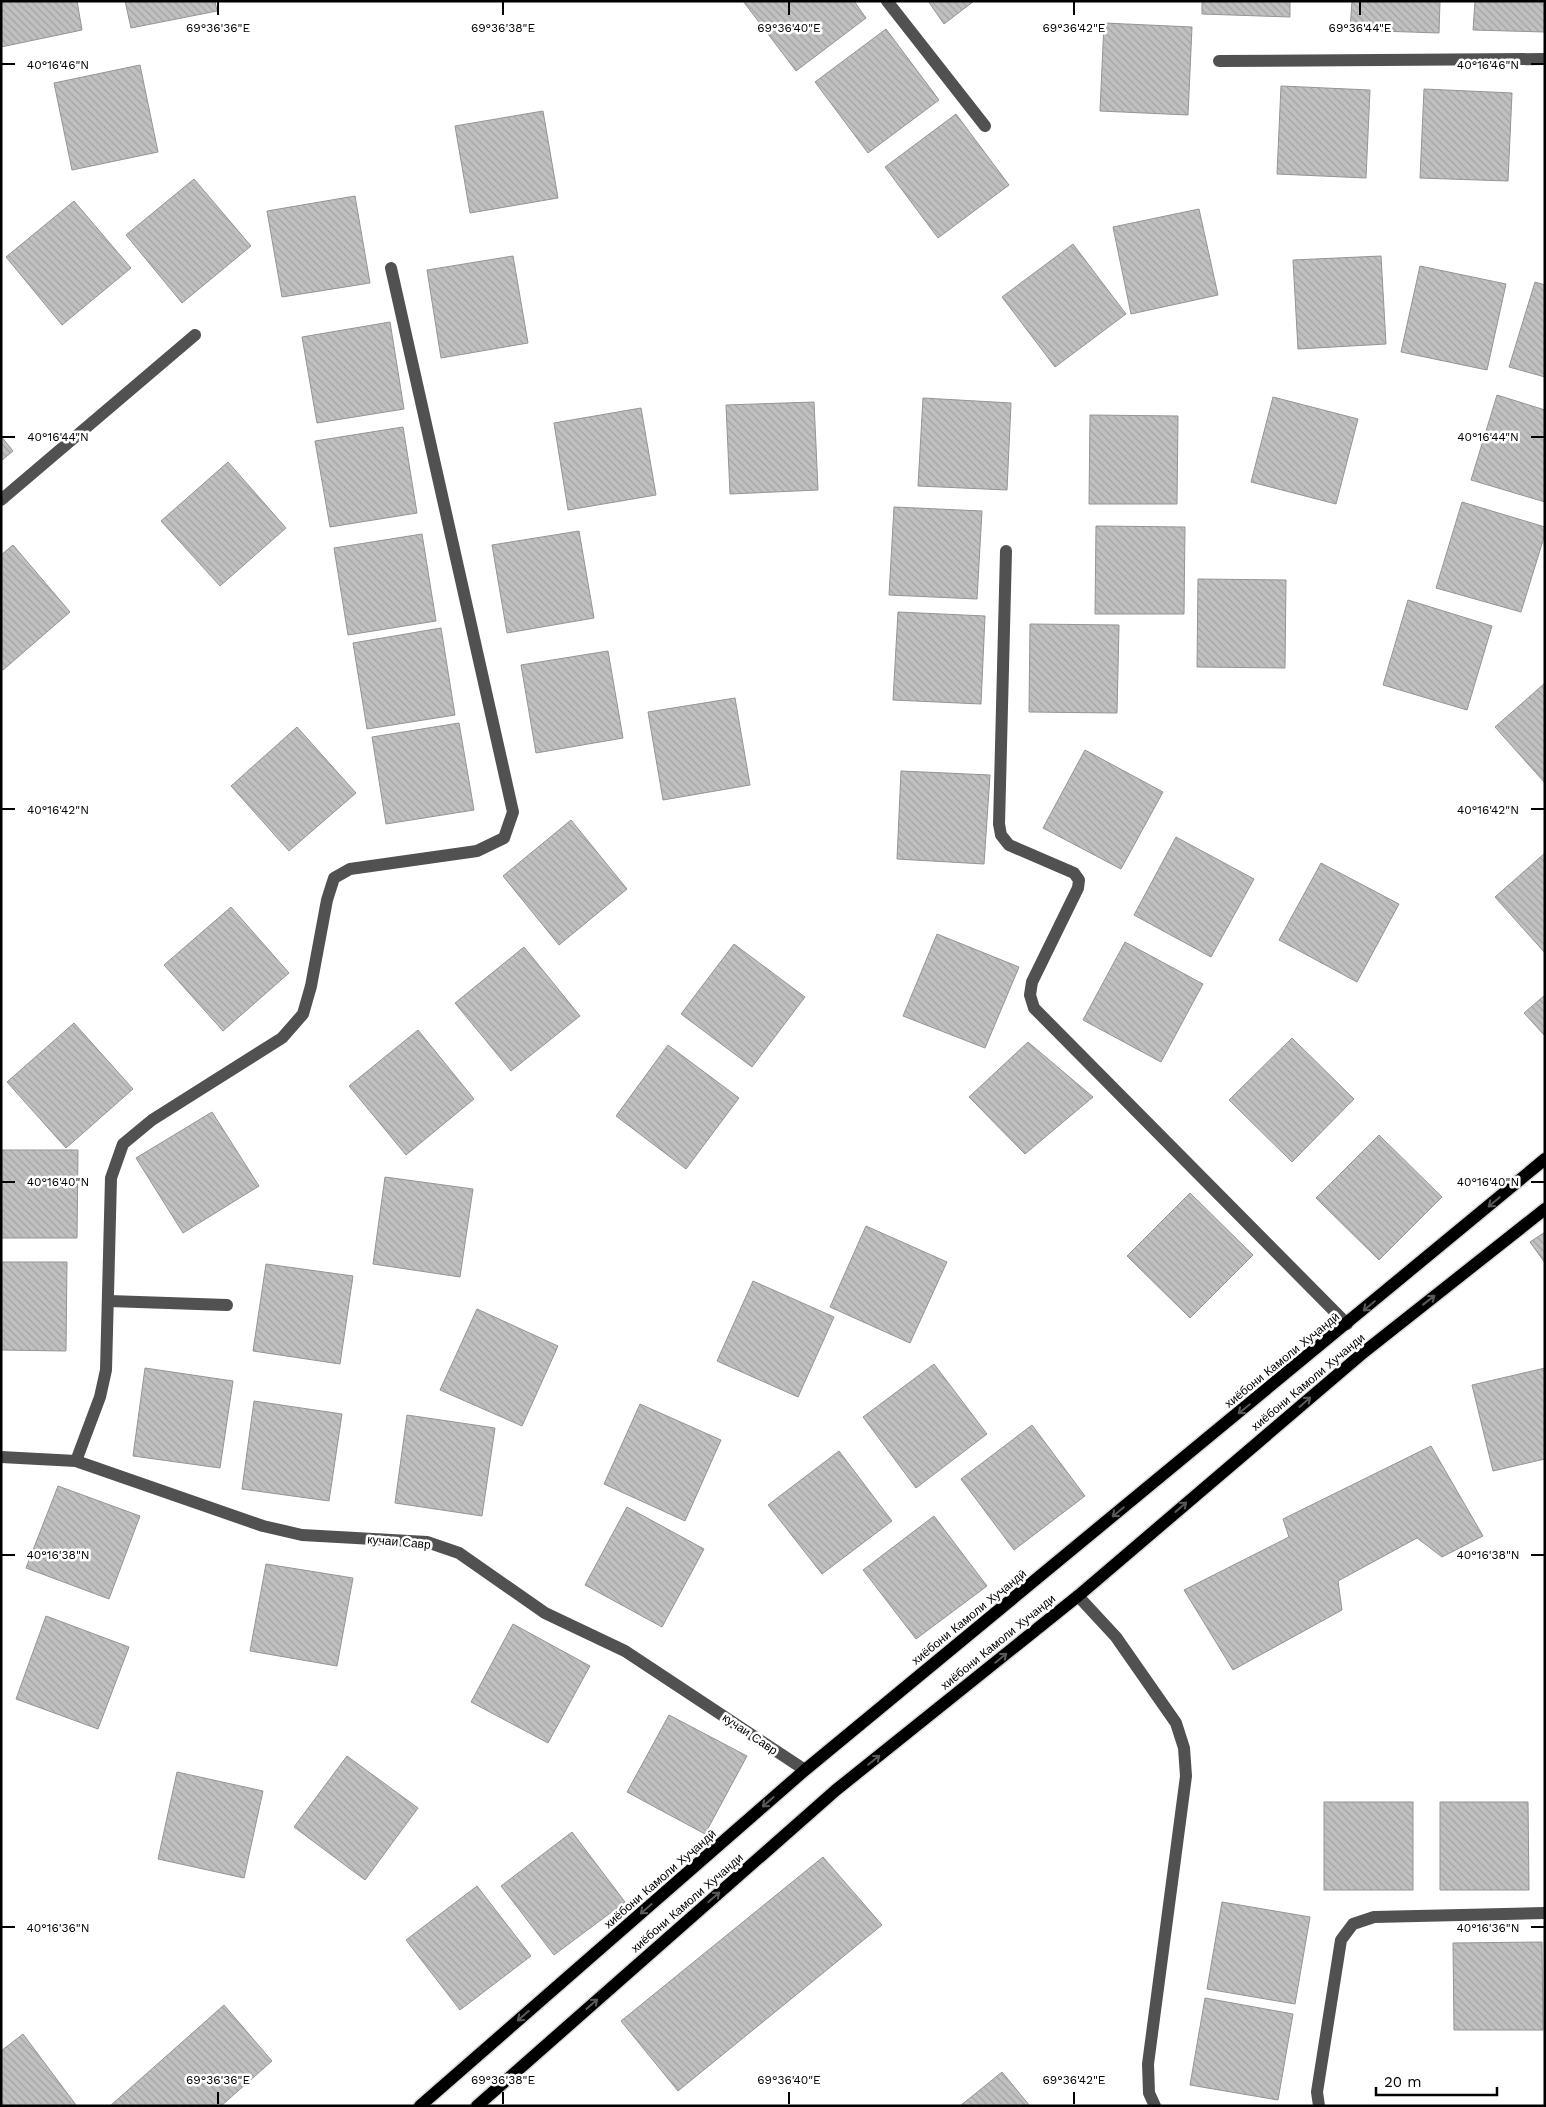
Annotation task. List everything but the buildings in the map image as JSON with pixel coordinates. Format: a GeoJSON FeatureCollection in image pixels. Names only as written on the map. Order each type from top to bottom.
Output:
{"type":"FeatureCollection","features":[{"type":"Feature","properties":{"kind":"main road","name":"хиёбони Камоли Хуҷандӣ"},"geometry":{"type":"LineString","coordinates":[[420,2106],[805,1770],[1545,1159]]}},
{"type":"Feature","properties":{"kind":"main road","name":"хиёбони Камоли Хучанди"},"geometry":{"type":"LineString","coordinates":[[477,2106],[836,1790],[1078,1596],[1364,1352],[1545,1209]]}},
{"type":"Feature","properties":{"kind":"street"},"geometry":{"type":"LineString","coordinates":[[887,1],[985,126]]}},
{"type":"Feature","properties":{"kind":"street"},"geometry":{"type":"LineString","coordinates":[[1219,61],[1545,59]]}},
{"type":"Feature","properties":{"kind":"street"},"geometry":{"type":"LineString","coordinates":[[76,1461],[100,1397],[106,1370],[109,1301],[110,1178],[123,1144],[152,1120],[282,1038],[303,1014],[311,986],[327,900],[334,878],[350,869],[477,851],[504,838],[513,812],[391,268]]}},
{"type":"Feature","properties":{"kind":"street"},"geometry":{"type":"LineString","coordinates":[[1,500],[195,336]]}},
{"type":"Feature","properties":{"kind":"street"},"geometry":{"type":"LineString","coordinates":[[1006,551],[1001,834],[1009,845],[1074,873],[1079,880],[1078,888],[1032,982],[1030,995],[1034,1008],[1347,1324]]}},
{"type":"Feature","properties":{"kind":"street"},"geometry":{"type":"LineString","coordinates":[[109,1301],[227,1305]]}},
{"type":"Feature","properties":{"kind":"street","name":"кучаи Савр"},"geometry":{"type":"LineString","coordinates":[[1,1457],[76,1461],[263,1526],[302,1535],[427,1542],[459,1553],[545,1613],[625,1651],[805,1770]]}},
{"type":"Feature","properties":{"kind":"street"},"geometry":{"type":"LineString","coordinates":[[1078,1596],[1121,1644],[1176,1723],[1184,1748],[1186,1776],[1148,2064],[1149,2093],[1155,2106]]}},
{"type":"Feature","properties":{"kind":"street"},"geometry":{"type":"LineString","coordinates":[[1319,2106],[1317,2092],[1342,1940],[1353,1924],[1374,1917],[1545,1913]]}}]}
